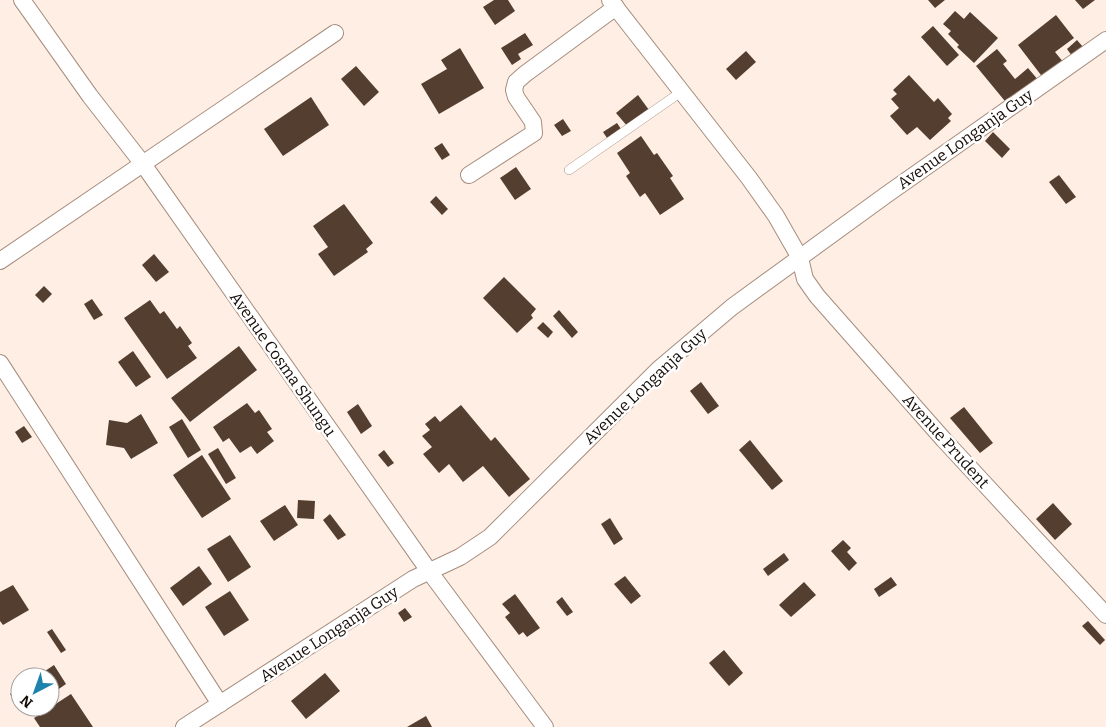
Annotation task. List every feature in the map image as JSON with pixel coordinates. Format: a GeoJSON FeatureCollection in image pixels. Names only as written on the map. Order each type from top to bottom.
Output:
{"type":"FeatureCollection","features":[{"type":"Feature","properties":{"kind":"street","name":"Avenue Cosma Shungu"},"geometry":{"type":"LineString","coordinates":[[22,0],[90,96],[143,164],[429,571],[545,727]]}},
{"type":"Feature","properties":{"kind":"street"},"geometry":{"type":"LineString","coordinates":[[469,175],[534,133],[534,122],[516,98],[514,90],[516,82],[613,4]]}},
{"type":"Feature","properties":{"kind":"street","name":"Avenue Prudent"},"geometry":{"type":"LineString","coordinates":[[613,4],[763,197],[800,258],[805,279],[817,296],[944,440],[1106,615]]}},
{"type":"Feature","properties":{"kind":"street"},"geometry":{"type":"LineString","coordinates":[[0,261],[335,33]]}},
{"type":"Feature","properties":{"kind":"street","name":"Avenue Longanja Guy"},"geometry":{"type":"LineString","coordinates":[[184,727],[405,584],[460,557],[490,537],[660,368],[732,307],[886,195],[1106,40]]}},
{"type":"Feature","properties":{"kind":"street"},"geometry":{"type":"LineString","coordinates":[[0,363],[220,704]]}},
{"type":"Feature","properties":{"kind":"lane"},"geometry":{"type":"LineString","coordinates":[[569,170],[681,92]]}},
{"type":"Feature","properties":{"kind":"building"},"geometry":{"type":"Polygon","coordinates":[[[494,0],[508,0],[515,11],[495,25],[483,7],[494,0]]]}},
{"type":"Feature","properties":{"kind":"building"},"geometry":{"type":"Polygon","coordinates":[[[928,0],[945,0],[935,8],[928,0]]]}},
{"type":"Feature","properties":{"kind":"building"},"geometry":{"type":"Polygon","coordinates":[[[1075,0],[1095,0],[1083,9],[1075,0]]]}},
{"type":"Feature","properties":{"kind":"building"},"geometry":{"type":"Polygon","coordinates":[[[955,11],[964,19],[970,12],[998,38],[974,63],[957,47],[959,45],[948,34],[951,31],[943,24],[955,11]]]}},
{"type":"Feature","properties":{"kind":"building"},"geometry":{"type":"Polygon","coordinates":[[[1056,15],[1074,38],[1055,52],[1064,63],[1044,79],[1018,45],[1056,15]]]}},
{"type":"Feature","properties":{"kind":"building"},"geometry":{"type":"Polygon","coordinates":[[[933,26],[959,55],[947,66],[921,37],[933,26]]]}},
{"type":"Feature","properties":{"kind":"building"},"geometry":{"type":"Polygon","coordinates":[[[525,33],[533,45],[518,54],[521,59],[512,65],[501,48],[525,33]]]}},
{"type":"Feature","properties":{"kind":"building"},"geometry":{"type":"Polygon","coordinates":[[[1077,40],[1083,47],[1072,56],[1067,49],[1077,40]]]}},
{"type":"Feature","properties":{"kind":"building"},"geometry":{"type":"Polygon","coordinates":[[[460,48],[484,88],[439,114],[421,84],[447,69],[441,60],[460,48]]]}},
{"type":"Feature","properties":{"kind":"building"},"geometry":{"type":"Polygon","coordinates":[[[997,49],[1007,61],[1003,64],[1015,79],[1028,68],[1039,81],[1009,106],[976,66],[997,49]]]}},
{"type":"Feature","properties":{"kind":"building"},"geometry":{"type":"Polygon","coordinates":[[[746,51],[756,62],[736,80],[726,69],[746,51]]]}},
{"type":"Feature","properties":{"kind":"building"},"geometry":{"type":"Polygon","coordinates":[[[356,66],[379,92],[364,106],[341,79],[356,66]]]}},
{"type":"Feature","properties":{"kind":"building"},"geometry":{"type":"Polygon","coordinates":[[[909,75],[934,102],[938,98],[952,114],[948,118],[951,121],[930,140],[917,127],[907,135],[890,116],[899,108],[891,99],[897,94],[893,90],[909,75]]]}},
{"type":"Feature","properties":{"kind":"building"},"geometry":{"type":"Polygon","coordinates":[[[638,95],[649,110],[628,127],[616,113],[638,95]]]}},
{"type":"Feature","properties":{"kind":"building"},"geometry":{"type":"Polygon","coordinates":[[[311,97],[329,125],[283,156],[264,129],[311,97]]]}},
{"type":"Feature","properties":{"kind":"building"},"geometry":{"type":"Polygon","coordinates":[[[563,119],[571,131],[562,136],[554,125],[563,119]]]}},
{"type":"Feature","properties":{"kind":"building"},"geometry":{"type":"Polygon","coordinates":[[[617,123],[621,129],[607,138],[603,132],[617,123]]]}},
{"type":"Feature","properties":{"kind":"building"},"geometry":{"type":"Polygon","coordinates":[[[993,132],[1010,149],[1002,158],[985,141],[993,132]]]}},
{"type":"Feature","properties":{"kind":"building"},"geometry":{"type":"Polygon","coordinates":[[[641,136],[654,155],[657,153],[673,176],[670,178],[684,199],[660,215],[645,193],[640,197],[626,176],[630,173],[617,153],[641,136]]]}},
{"type":"Feature","properties":{"kind":"building"},"geometry":{"type":"Polygon","coordinates":[[[442,143],[450,155],[442,160],[434,148],[442,143]]]}},
{"type":"Feature","properties":{"kind":"building"},"geometry":{"type":"Polygon","coordinates":[[[516,167],[531,189],[515,200],[500,178],[516,167]]]}},
{"type":"Feature","properties":{"kind":"building"},"geometry":{"type":"Polygon","coordinates":[[[1059,175],[1076,197],[1066,204],[1049,182],[1059,175]]]}},
{"type":"Feature","properties":{"kind":"building"},"geometry":{"type":"Polygon","coordinates":[[[436,196],[448,209],[442,215],[430,202],[436,196]]]}},
{"type":"Feature","properties":{"kind":"building"},"geometry":{"type":"Polygon","coordinates":[[[344,204],[373,243],[366,249],[368,252],[334,276],[318,254],[328,247],[313,226],[344,204]]]}},
{"type":"Feature","properties":{"kind":"building"},"geometry":{"type":"Polygon","coordinates":[[[154,254],[169,272],[156,282],[142,265],[154,254]]]}},
{"type":"Feature","properties":{"kind":"building"},"geometry":{"type":"Polygon","coordinates":[[[504,277],[536,309],[531,315],[533,318],[517,333],[483,298],[504,277]]]}},
{"type":"Feature","properties":{"kind":"building"},"geometry":{"type":"Polygon","coordinates":[[[44,286],[52,294],[43,303],[35,295],[44,286]]]}},
{"type":"Feature","properties":{"kind":"building"},"geometry":{"type":"Polygon","coordinates":[[[92,299],[103,315],[94,320],[84,304],[92,299]]]}},
{"type":"Feature","properties":{"kind":"building"},"geometry":{"type":"Polygon","coordinates":[[[150,300],[160,314],[164,311],[177,329],[180,326],[192,343],[188,346],[197,358],[167,379],[124,318],[150,300]]]}},
{"type":"Feature","properties":{"kind":"building"},"geometry":{"type":"Polygon","coordinates":[[[559,310],[578,332],[572,338],[553,316],[559,310]]]}},
{"type":"Feature","properties":{"kind":"building"},"geometry":{"type":"Polygon","coordinates":[[[543,322],[553,332],[548,338],[537,328],[543,322]]]}},
{"type":"Feature","properties":{"kind":"building"},"geometry":{"type":"Polygon","coordinates":[[[239,346],[257,370],[190,422],[171,398],[239,346]]]}},
{"type":"Feature","properties":{"kind":"building"},"geometry":{"type":"Polygon","coordinates":[[[133,351],[151,377],[136,387],[118,362],[133,351]]]}},
{"type":"Feature","properties":{"kind":"building"},"geometry":{"type":"Polygon","coordinates":[[[701,382],[719,406],[708,414],[690,391],[701,382]]]}},
{"type":"Feature","properties":{"kind":"building"},"geometry":{"type":"Polygon","coordinates":[[[247,403],[255,413],[259,410],[272,429],[267,432],[274,441],[257,454],[251,446],[240,453],[229,438],[223,442],[213,427],[247,403]]]}},
{"type":"Feature","properties":{"kind":"building"},"geometry":{"type":"Polygon","coordinates":[[[358,404],[372,426],[361,434],[347,412],[358,404]]]}},
{"type":"Feature","properties":{"kind":"building"},"geometry":{"type":"Polygon","coordinates":[[[461,405],[491,441],[495,437],[530,479],[509,497],[483,466],[463,482],[449,464],[439,473],[423,454],[432,447],[422,436],[430,430],[425,424],[435,416],[440,422],[461,405]]]}},
{"type":"Feature","properties":{"kind":"building"},"geometry":{"type":"Polygon","coordinates":[[[964,407],[993,443],[980,453],[950,418],[964,407]]]}},
{"type":"Feature","properties":{"kind":"building"},"geometry":{"type":"Polygon","coordinates":[[[141,414],[158,443],[131,459],[124,448],[106,445],[109,420],[127,423],[141,414]]]}},
{"type":"Feature","properties":{"kind":"building"},"geometry":{"type":"Polygon","coordinates":[[[182,419],[201,450],[188,458],[169,427],[182,419]]]}},
{"type":"Feature","properties":{"kind":"building"},"geometry":{"type":"Polygon","coordinates":[[[24,426],[32,437],[22,443],[15,432],[24,426]]]}},
{"type":"Feature","properties":{"kind":"building"},"geometry":{"type":"Polygon","coordinates":[[[750,440],[783,481],[772,490],[739,450],[750,440]]]}},
{"type":"Feature","properties":{"kind":"building"},"geometry":{"type":"Polygon","coordinates":[[[218,448],[236,478],[226,484],[208,454],[218,448]]]}},
{"type":"Feature","properties":{"kind":"building"},"geometry":{"type":"Polygon","coordinates":[[[384,450],[394,463],[388,467],[378,455],[384,450]]]}},
{"type":"Feature","properties":{"kind":"building"},"geometry":{"type":"Polygon","coordinates":[[[202,455],[231,499],[202,518],[173,475],[202,455]]]}},
{"type":"Feature","properties":{"kind":"building"},"geometry":{"type":"Polygon","coordinates":[[[298,500],[315,501],[314,519],[297,518],[298,500]]]}},
{"type":"Feature","properties":{"kind":"building"},"geometry":{"type":"Polygon","coordinates":[[[1053,503],[1072,524],[1055,540],[1036,519],[1053,503]]]}},
{"type":"Feature","properties":{"kind":"building"},"geometry":{"type":"Polygon","coordinates":[[[285,505],[298,525],[274,541],[260,521],[285,505]]]}},
{"type":"Feature","properties":{"kind":"building"},"geometry":{"type":"Polygon","coordinates":[[[330,514],[346,535],[338,540],[323,520],[330,514]]]}},
{"type":"Feature","properties":{"kind":"building"},"geometry":{"type":"Polygon","coordinates":[[[610,518],[623,539],[614,545],[601,524],[610,518]]]}},
{"type":"Feature","properties":{"kind":"building"},"geometry":{"type":"Polygon","coordinates":[[[230,535],[251,567],[228,582],[207,549],[230,535]]]}},
{"type":"Feature","properties":{"kind":"building"},"geometry":{"type":"Polygon","coordinates":[[[843,540],[851,548],[847,552],[857,563],[849,571],[831,551],[843,540]]]}},
{"type":"Feature","properties":{"kind":"building"},"geometry":{"type":"Polygon","coordinates":[[[784,553],[789,560],[768,576],[763,569],[784,553]]]}},
{"type":"Feature","properties":{"kind":"building"},"geometry":{"type":"Polygon","coordinates":[[[199,566],[212,584],[183,606],[170,588],[199,566]]]}},
{"type":"Feature","properties":{"kind":"building"},"geometry":{"type":"Polygon","coordinates":[[[625,576],[641,596],[631,604],[614,584],[625,576]]]}},
{"type":"Feature","properties":{"kind":"building"},"geometry":{"type":"Polygon","coordinates":[[[891,577],[897,585],[879,597],[874,589],[891,577]]]}},
{"type":"Feature","properties":{"kind":"building"},"geometry":{"type":"Polygon","coordinates":[[[804,582],[816,595],[791,617],[779,605],[804,582]]]}},
{"type":"Feature","properties":{"kind":"building"},"geometry":{"type":"Polygon","coordinates":[[[13,585],[29,610],[3,625],[0,621],[0,592],[13,585]]]}},
{"type":"Feature","properties":{"kind":"building"},"geometry":{"type":"Polygon","coordinates":[[[230,591],[249,620],[224,636],[205,607],[230,591]]]}},
{"type":"Feature","properties":{"kind":"building"},"geometry":{"type":"Polygon","coordinates":[[[515,594],[540,628],[527,637],[523,632],[519,635],[505,617],[510,613],[502,604],[515,594]]]}},
{"type":"Feature","properties":{"kind":"building"},"geometry":{"type":"Polygon","coordinates":[[[562,597],[573,612],[567,616],[556,602],[562,597]]]}},
{"type":"Feature","properties":{"kind":"building"},"geometry":{"type":"Polygon","coordinates":[[[405,608],[412,617],[404,622],[398,613],[405,608]]]}},
{"type":"Feature","properties":{"kind":"building"},"geometry":{"type":"Polygon","coordinates":[[[1088,621],[1105,640],[1100,645],[1082,626],[1088,621]]]}},
{"type":"Feature","properties":{"kind":"building"},"geometry":{"type":"Polygon","coordinates":[[[52,629],[66,650],[61,653],[47,632],[52,629]]]}},
{"type":"Feature","properties":{"kind":"building"},"geometry":{"type":"Polygon","coordinates":[[[724,650],[743,673],[729,686],[709,663],[724,650]]]}},
{"type":"Feature","properties":{"kind":"building"},"geometry":{"type":"Polygon","coordinates":[[[325,673],[340,691],[306,719],[291,701],[325,673]]]}},
{"type":"Feature","properties":{"kind":"building"},"geometry":{"type":"Polygon","coordinates":[[[60,674],[66,684],[60,688],[60,674]]]}},
{"type":"Feature","properties":{"kind":"building"},"geometry":{"type":"Polygon","coordinates":[[[71,694],[93,727],[40,727],[34,718],[60,717],[60,701],[71,694]]]}},
{"type":"Feature","properties":{"kind":"building"},"geometry":{"type":"Polygon","coordinates":[[[426,716],[432,727],[407,727],[426,716]]]}}]}
